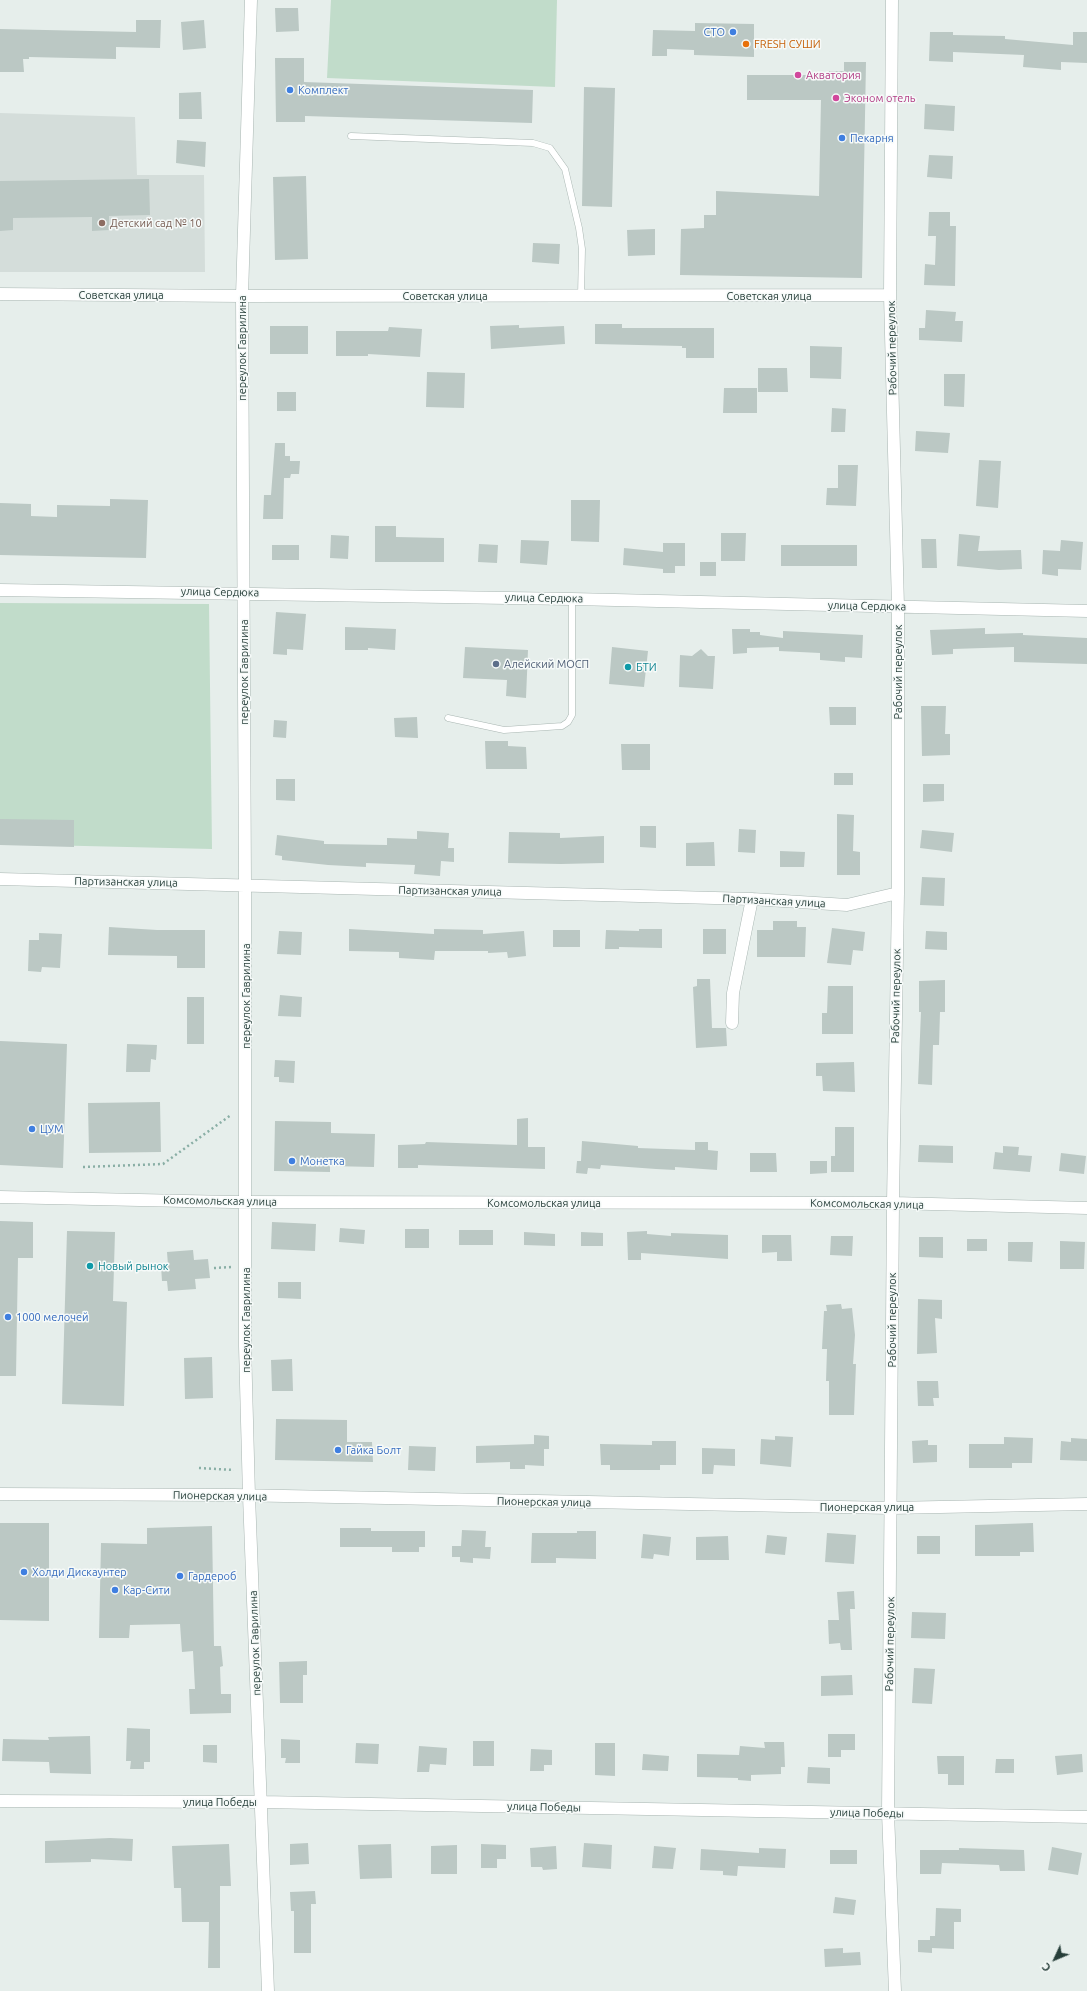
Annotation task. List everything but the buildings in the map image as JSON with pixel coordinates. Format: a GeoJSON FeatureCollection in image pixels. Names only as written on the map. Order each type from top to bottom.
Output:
{"type":"FeatureCollection","features":[{"type":"Feature","properties":{"kind":"street","name":"переулок Гаврилина"},"geometry":{"type":"LineString","coordinates":[[251,0],[242,296],[246,1202],[245,1346],[249,1496],[268,1991]]}},
{"type":"Feature","properties":{"kind":"street","name":"Рабочий переулок"},"geometry":{"type":"LineString","coordinates":[[892,0],[890,295],[898,606],[898,893],[893,1203],[888,1814],[895,1991]]}},
{"type":"Feature","properties":{"kind":"street","name":"Советская улица"},"geometry":{"type":"LineString","coordinates":[[0,294],[242,296],[890,295]]}},
{"type":"Feature","properties":{"kind":"street","name":"улица Сердюка"},"geometry":{"type":"LineString","coordinates":[[0,590],[243,592],[1087,611]]}},
{"type":"Feature","properties":{"kind":"street","name":"Партизанская улица"},"geometry":{"type":"LineString","coordinates":[[0,879],[752,899],[847,905],[898,893]]}},
{"type":"Feature","properties":{"kind":"street"},"geometry":{"type":"LineString","coordinates":[[732,1022],[733,993],[752,899]]}},
{"type":"Feature","properties":{"kind":"street","name":"Комсомольская улица"},"geometry":{"type":"LineString","coordinates":[[0,1197],[246,1202],[893,1203],[1087,1208]]}},
{"type":"Feature","properties":{"kind":"street","name":"Пионерская улица"},"geometry":{"type":"LineString","coordinates":[[0,1494],[249,1496],[891,1508],[1087,1504]]}},
{"type":"Feature","properties":{"kind":"street","name":"улица Победы"},"geometry":{"type":"LineString","coordinates":[[0,1801],[261,1802],[1087,1818]]}},
{"type":"Feature","properties":{"kind":"lane"},"geometry":{"type":"LineString","coordinates":[[351,136],[533,143],[550,148],[565,169],[579,228],[582,256],[581,296]]}},
{"type":"Feature","properties":{"kind":"lane"},"geometry":{"type":"LineString","coordinates":[[448,718],[504,730],[562,726],[568,722],[572,715],[572,599]]}},
{"type":"Feature","properties":{"kind":"path"},"geometry":{"type":"LineString","coordinates":[[83,1167],[162,1164],[231,1115]]}},
{"type":"Feature","properties":{"kind":"path"},"geometry":{"type":"LineString","coordinates":[[214,1268],[233,1267]]}},
{"type":"Feature","properties":{"kind":"path"},"geometry":{"type":"LineString","coordinates":[[199,1468],[234,1470]]}},
{"type":"Feature","properties":{"kind":"shaded area","name":"Детский сад № 10"},"geometry":{"type":"Polygon","coordinates":[[[0,113],[135,117],[137,175],[204,175],[205,272],[0,272],[0,113]]]}},
{"type":"Feature","properties":{"kind":"green space"},"geometry":{"type":"Polygon","coordinates":[[[331,0],[557,0],[555,87],[327,78],[331,0]]]}},
{"type":"Feature","properties":{"kind":"green space"},"geometry":{"type":"Polygon","coordinates":[[[0,603],[209,604],[212,849],[0,844],[0,603]]]}},
{"type":"Feature","properties":{"kind":"place","name":"СТО"},"geometry":{"type":"Point","coordinates":[733,32]}},
{"type":"Feature","properties":{"kind":"place","name":"FRESH СУШИ"},"geometry":{"type":"Point","coordinates":[746,44]}},
{"type":"Feature","properties":{"kind":"place","name":"Акватория"},"geometry":{"type":"Point","coordinates":[798,75]}},
{"type":"Feature","properties":{"kind":"place","name":"Комплект"},"geometry":{"type":"Point","coordinates":[290,90]}},
{"type":"Feature","properties":{"kind":"place","name":"Эконом отель"},"geometry":{"type":"Point","coordinates":[836,98]}},
{"type":"Feature","properties":{"kind":"place","name":"Пекарня"},"geometry":{"type":"Point","coordinates":[842,138]}},
{"type":"Feature","properties":{"kind":"place","name":"Детский сад № 10"},"geometry":{"type":"Point","coordinates":[102,223]}},
{"type":"Feature","properties":{"kind":"place","name":"Алейский МОСП"},"geometry":{"type":"Point","coordinates":[496,664]}},
{"type":"Feature","properties":{"kind":"place","name":"БТИ"},"geometry":{"type":"Point","coordinates":[628,667]}},
{"type":"Feature","properties":{"kind":"place","name":"ЦУМ"},"geometry":{"type":"Point","coordinates":[32,1129]}},
{"type":"Feature","properties":{"kind":"place","name":"Монетка"},"geometry":{"type":"Point","coordinates":[292,1161]}},
{"type":"Feature","properties":{"kind":"place","name":"Новый рынок"},"geometry":{"type":"Point","coordinates":[90,1266]}},
{"type":"Feature","properties":{"kind":"place","name":"1000 мелочей"},"geometry":{"type":"Point","coordinates":[8,1317]}},
{"type":"Feature","properties":{"kind":"place","name":"Гайка Болт"},"geometry":{"type":"Point","coordinates":[338,1450]}},
{"type":"Feature","properties":{"kind":"place","name":"Холди Дискаунтер"},"geometry":{"type":"Point","coordinates":[24,1572]}},
{"type":"Feature","properties":{"kind":"place","name":"Гардероб"},"geometry":{"type":"Point","coordinates":[180,1576]}},
{"type":"Feature","properties":{"kind":"place","name":"Кар-Сити"},"geometry":{"type":"Point","coordinates":[115,1590]}}]}
